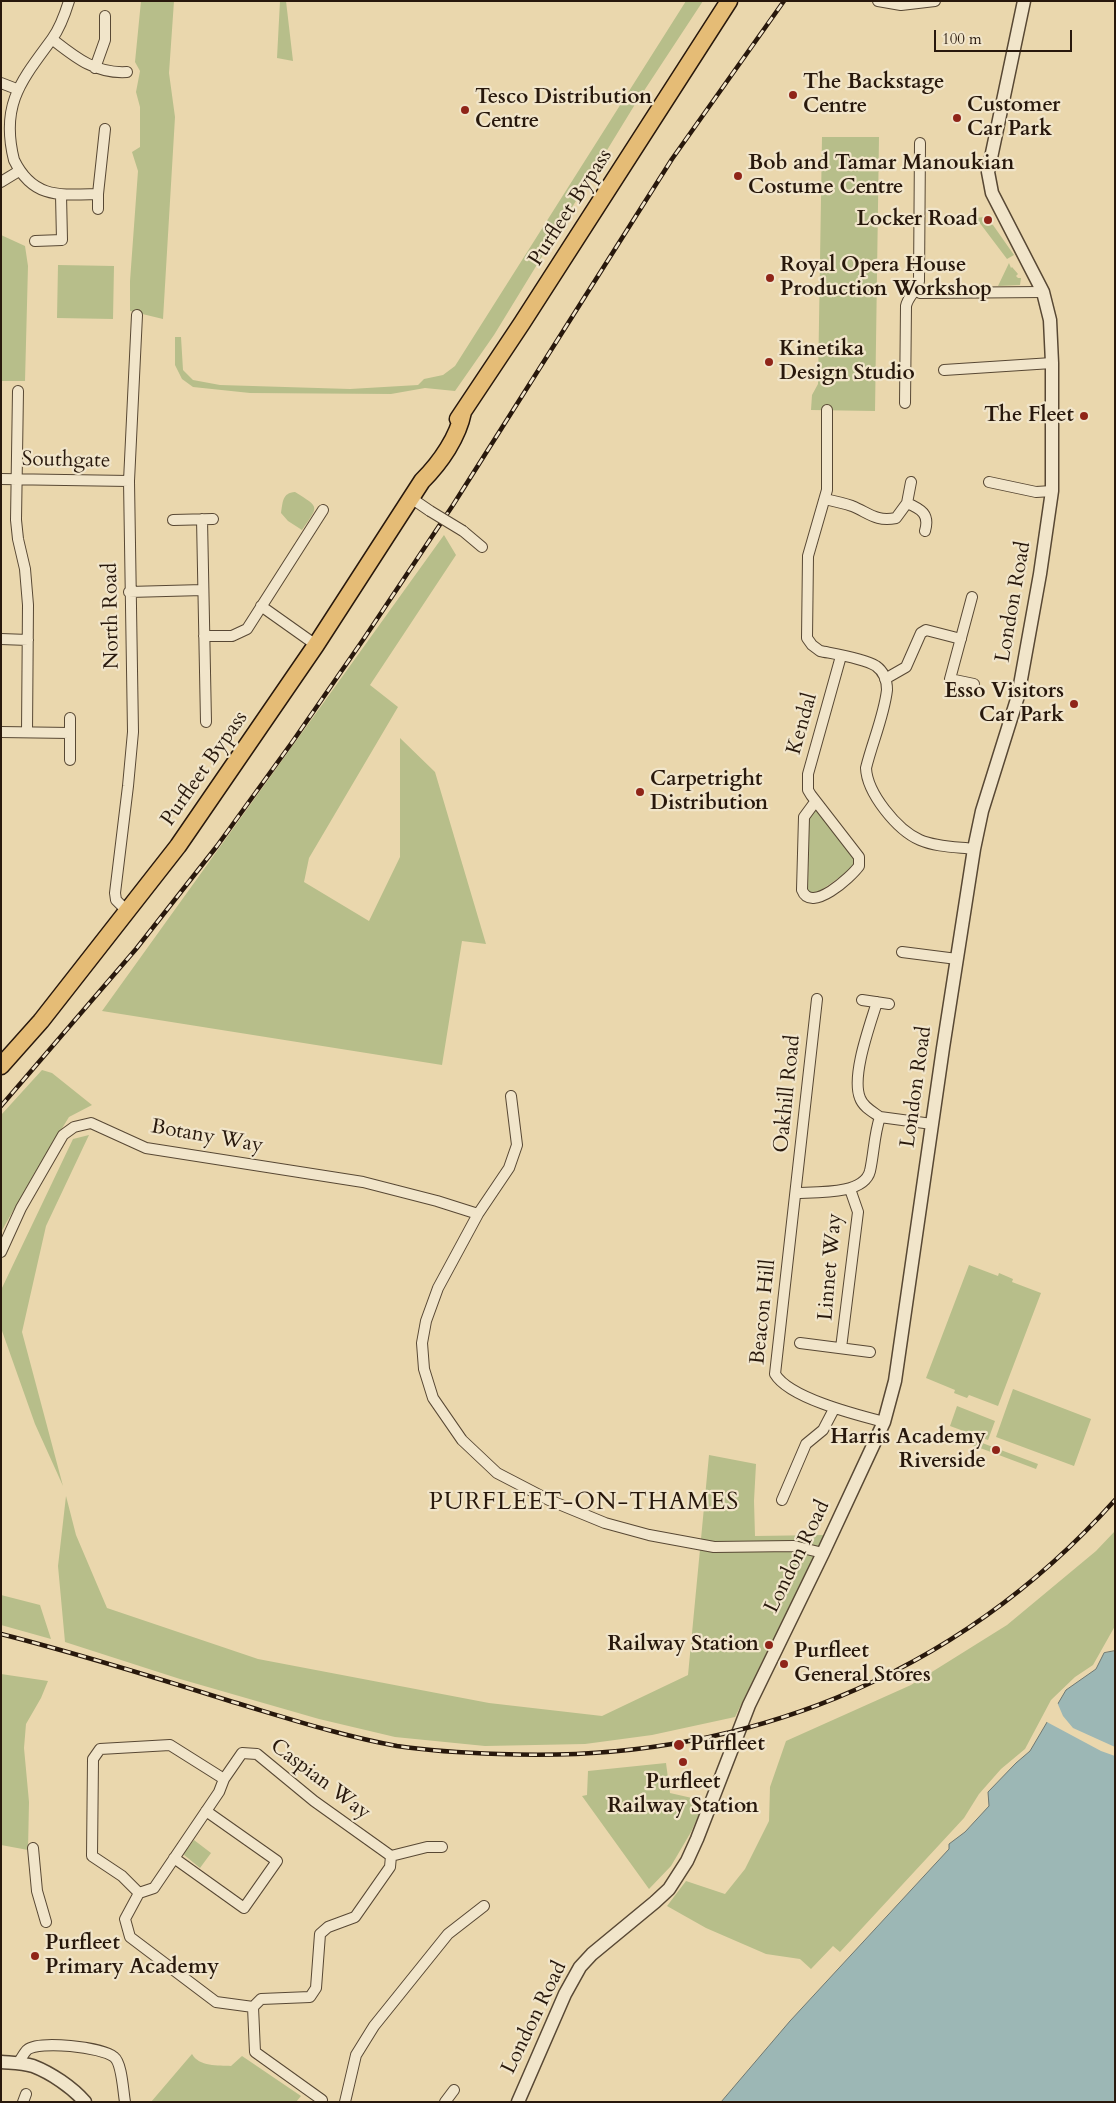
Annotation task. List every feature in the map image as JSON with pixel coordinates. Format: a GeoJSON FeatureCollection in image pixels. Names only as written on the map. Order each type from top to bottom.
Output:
{"type":"FeatureCollection","features":[{"type":"Feature","properties":{"kind":"main road","name":"Purfleet Bypass"},"geometry":{"type":"LineString","coordinates":[[1,1066],[41,1021],[178,846],[316,645],[422,481],[427,465],[728,1]]}},
{"type":"Feature","properties":{"kind":"street"},"geometry":{"type":"LineString","coordinates":[[69,1],[64,16],[52,39],[14,88],[4,115],[6,132],[12,155],[19,170],[32,184],[48,193],[61,195],[98,194]]}},
{"type":"Feature","properties":{"kind":"street"},"geometry":{"type":"LineString","coordinates":[[878,1],[885,4],[901,5],[934,1]]}},
{"type":"Feature","properties":{"kind":"street","name":"London Road"},"geometry":{"type":"LineString","coordinates":[[518,2102],[565,1994],[580,1967],[592,1954],[669,1889],[687,1861],[697,1840],[751,1699],[823,1553],[884,1422],[895,1381],[956,959],[974,850],[982,811],[1018,696],[1040,574],[1052,491],[1050,320],[1043,292],[995,200],[988,181],[988,165],[1024,1]]}},
{"type":"Feature","properties":{"kind":"street"},"geometry":{"type":"LineString","coordinates":[[94,68],[105,40],[105,16]]}},
{"type":"Feature","properties":{"kind":"street"},"geometry":{"type":"LineString","coordinates":[[52,39],[82,62],[94,68],[116,73],[126,72]]}},
{"type":"Feature","properties":{"kind":"street"},"geometry":{"type":"LineString","coordinates":[[1,82],[14,88]]}},
{"type":"Feature","properties":{"kind":"street"},"geometry":{"type":"LineString","coordinates":[[98,209],[105,129]]}},
{"type":"Feature","properties":{"kind":"street"},"geometry":{"type":"LineString","coordinates":[[904,403],[906,306],[907,301],[917,290],[920,281],[920,144]]}},
{"type":"Feature","properties":{"kind":"street"},"geometry":{"type":"LineString","coordinates":[[1,182],[19,170]]}},
{"type":"Feature","properties":{"kind":"street"},"geometry":{"type":"LineString","coordinates":[[35,241],[62,240],[61,195]]}},
{"type":"Feature","properties":{"kind":"street"},"geometry":{"type":"LineString","coordinates":[[917,290],[920,293],[1043,292]]}},
{"type":"Feature","properties":{"kind":"street","name":"North Road"},"geometry":{"type":"LineString","coordinates":[[126,910],[116,900],[115,893],[133,732],[129,592],[129,481],[137,315]]}},
{"type":"Feature","properties":{"kind":"street"},"geometry":{"type":"LineString","coordinates":[[944,370],[1052,363]]}},
{"type":"Feature","properties":{"kind":"street"},"geometry":{"type":"LineString","coordinates":[[18,391],[16,520],[25,569],[28,640],[27,732]]}},
{"type":"Feature","properties":{"kind":"street"},"geometry":{"type":"LineString","coordinates":[[828,410],[827,490],[808,556],[808,638],[812,645],[820,651],[874,665],[886,679],[887,688],[866,768],[866,779],[898,825],[920,840],[974,850]]}},
{"type":"Feature","properties":{"kind":"street","name":"Southgate"},"geometry":{"type":"LineString","coordinates":[[1,479],[129,481]]}},
{"type":"Feature","properties":{"kind":"street"},"geometry":{"type":"LineString","coordinates":[[825,499],[854,507],[864,514],[887,520],[896,518],[907,503],[911,482]]}},
{"type":"Feature","properties":{"kind":"street"},"geometry":{"type":"LineString","coordinates":[[989,482],[1036,492],[1052,491]]}},
{"type":"Feature","properties":{"kind":"street"},"geometry":{"type":"LineString","coordinates":[[411,498],[463,531],[482,547]]}},
{"type":"Feature","properties":{"kind":"street"},"geometry":{"type":"LineString","coordinates":[[907,503],[921,510],[925,515],[928,522],[925,531]]}},
{"type":"Feature","properties":{"kind":"street"},"geometry":{"type":"LineString","coordinates":[[204,636],[232,636],[246,629],[323,510]]}},
{"type":"Feature","properties":{"kind":"street"},"geometry":{"type":"LineString","coordinates":[[202,519],[206,722]]}},
{"type":"Feature","properties":{"kind":"street"},"geometry":{"type":"LineString","coordinates":[[173,520],[213,519]]}},
{"type":"Feature","properties":{"kind":"street"},"geometry":{"type":"LineString","coordinates":[[129,592],[203,590]]}},
{"type":"Feature","properties":{"kind":"street"},"geometry":{"type":"LineString","coordinates":[[972,597],[950,678],[974,684]]}},
{"type":"Feature","properties":{"kind":"street"},"geometry":{"type":"LineString","coordinates":[[261,606],[316,645]]}},
{"type":"Feature","properties":{"kind":"street"},"geometry":{"type":"LineString","coordinates":[[886,679],[906,667],[921,633],[926,630],[960,639]]}},
{"type":"Feature","properties":{"kind":"street"},"geometry":{"type":"LineString","coordinates":[[1,639],[28,640]]}},
{"type":"Feature","properties":{"kind":"street","name":"Kendal"},"geometry":{"type":"LineString","coordinates":[[815,802],[804,817],[802,883],[804,894],[813,899],[820,898],[856,871],[860,861],[854,850],[815,802],[808,790],[808,774],[841,656]]}},
{"type":"Feature","properties":{"kind":"street"},"geometry":{"type":"LineString","coordinates":[[70,718],[70,760]]}},
{"type":"Feature","properties":{"kind":"street"},"geometry":{"type":"LineString","coordinates":[[1,732],[70,732]]}},
{"type":"Feature","properties":{"kind":"street"},"geometry":{"type":"LineString","coordinates":[[902,952],[956,959]]}},
{"type":"Feature","properties":{"kind":"street","name":"Oakhill Road"},"geometry":{"type":"LineString","coordinates":[[796,1193],[818,999]]}},
{"type":"Feature","properties":{"kind":"street"},"geometry":{"type":"LineString","coordinates":[[862,1000],[889,1004]]}},
{"type":"Feature","properties":{"kind":"street"},"geometry":{"type":"LineString","coordinates":[[877,1002],[862,1048],[858,1083],[860,1098],[864,1105],[880,1118],[932,1124]]}},
{"type":"Feature","properties":{"kind":"street"},"geometry":{"type":"LineString","coordinates":[[511,1096],[517,1145],[509,1168],[478,1214],[438,1288],[426,1321],[422,1343],[424,1369],[434,1398],[462,1440],[497,1473],[549,1500],[604,1524],[649,1535],[714,1547],[794,1546],[823,1553]]}},
{"type":"Feature","properties":{"kind":"street","name":"Linnet Way"},"geometry":{"type":"LineString","coordinates":[[796,1193],[850,1189],[862,1184],[870,1173],[874,1134],[880,1118]]}},
{"type":"Feature","properties":{"kind":"street","name":"Botany Way"},"geometry":{"type":"LineString","coordinates":[[1,1252],[21,1208],[63,1135],[74,1127],[91,1123],[146,1148],[363,1182],[438,1201],[478,1214]]}},
{"type":"Feature","properties":{"kind":"street","name":"Linnet Way"},"geometry":{"type":"LineString","coordinates":[[841,1348],[858,1212],[850,1189]]}},
{"type":"Feature","properties":{"kind":"street","name":"Beacon Hill"},"geometry":{"type":"LineString","coordinates":[[796,1193],[775,1374],[780,1382],[834,1409],[884,1422]]}},
{"type":"Feature","properties":{"kind":"street","name":"Linnet Way"},"geometry":{"type":"LineString","coordinates":[[800,1343],[870,1352]]}},
{"type":"Feature","properties":{"kind":"street"},"geometry":{"type":"LineString","coordinates":[[782,1500],[806,1444],[823,1430],[834,1409]]}},
{"type":"Feature","properties":{"kind":"street"},"geometry":{"type":"LineString","coordinates":[[139,1893],[122,1876],[92,1856],[93,1759],[100,1749],[170,1745],[224,1780],[219,1792],[154,1888],[139,1893],[125,1919],[130,1936],[216,2002],[252,2007]]}},
{"type":"Feature","properties":{"kind":"street","name":"Caspian Way"},"geometry":{"type":"LineString","coordinates":[[224,1780],[242,1753],[257,1754],[314,1802],[391,1856]]}},
{"type":"Feature","properties":{"kind":"street"},"geometry":{"type":"LineString","coordinates":[[174,1858],[244,1908],[277,1861],[206,1811]]}},
{"type":"Feature","properties":{"kind":"street"},"geometry":{"type":"LineString","coordinates":[[323,2101],[255,2052],[252,2007],[261,1998],[310,1997],[316,1988],[320,1934],[328,1927],[355,1917],[390,1867],[391,1856],[427,1847],[442,1847]]}},
{"type":"Feature","properties":{"kind":"street"},"geometry":{"type":"LineString","coordinates":[[33,1848],[37,1891],[46,1922]]}},
{"type":"Feature","properties":{"kind":"street"},"geometry":{"type":"LineString","coordinates":[[346,2102],[356,2055],[374,2026],[448,1934],[484,1906]]}},
{"type":"Feature","properties":{"kind":"street"},"geometry":{"type":"LineString","coordinates":[[18,2063],[27,2049],[40,2045],[102,2051],[115,2058],[120,2065],[125,2102]]}},
{"type":"Feature","properties":{"kind":"street"},"geometry":{"type":"LineString","coordinates":[[1,2062],[33,2066],[76,2092],[84,2102]]}},
{"type":"Feature","properties":{"kind":"street"},"geometry":{"type":"LineString","coordinates":[[445,2102],[454,2090]]}},
{"type":"Feature","properties":{"kind":"green space"},"geometry":{"type":"Polygon","coordinates":[[[141,1],[174,1],[169,73],[175,117],[163,319],[130,311],[130,281],[138,171],[132,152],[140,147],[140,107],[136,92],[140,71],[135,62],[141,1]]]}},
{"type":"Feature","properties":{"kind":"green space"},"geometry":{"type":"Polygon","coordinates":[[[280,1],[286,1],[293,61],[277,58],[280,1]]]}},
{"type":"Feature","properties":{"kind":"green space"},"geometry":{"type":"Polygon","coordinates":[[[686,1],[703,1],[634,106],[494,335],[455,391],[425,388],[391,394],[250,393],[193,387],[182,379],[175,365],[175,337],[181,337],[183,370],[193,380],[220,385],[350,389],[418,385],[424,379],[443,375],[455,366],[686,1]]]}},
{"type":"Feature","properties":{"kind":"green space"},"geometry":{"type":"Polygon","coordinates":[[[822,137],[879,137],[875,411],[811,410],[812,395],[818,384],[822,137]]]}},
{"type":"Feature","properties":{"kind":"green space"},"geometry":{"type":"Polygon","coordinates":[[[984,217],[993,225],[1014,255],[1007,259],[976,218],[984,217]]]}},
{"type":"Feature","properties":{"kind":"green space"},"geometry":{"type":"Polygon","coordinates":[[[1,235],[25,246],[28,266],[25,381],[1,381],[1,235]]]}},
{"type":"Feature","properties":{"kind":"green space"},"geometry":{"type":"Polygon","coordinates":[[[1009,263],[1011,268],[1018,274],[1016,276],[1021,278],[1020,285],[998,286],[1009,263]]]}},
{"type":"Feature","properties":{"kind":"green space"},"geometry":{"type":"Polygon","coordinates":[[[58,265],[114,266],[113,319],[57,318],[58,265]]]}},
{"type":"Feature","properties":{"kind":"green space"},"geometry":{"type":"Polygon","coordinates":[[[295,492],[309,501],[314,508],[314,512],[302,530],[288,521],[281,513],[285,496],[295,492]]]}},
{"type":"Feature","properties":{"kind":"green space"},"geometry":{"type":"Polygon","coordinates":[[[444,535],[456,555],[370,685],[398,707],[309,858],[304,882],[369,921],[400,857],[400,738],[435,772],[486,944],[462,941],[442,1065],[102,1011],[444,535]]]}},
{"type":"Feature","properties":{"kind":"green space"},"geometry":{"type":"Polygon","coordinates":[[[812,811],[820,813],[854,859],[853,868],[814,895],[808,891],[809,814],[812,811]]]}},
{"type":"Feature","properties":{"kind":"green space"},"geometry":{"type":"Polygon","coordinates":[[[42,1070],[52,1073],[92,1105],[69,1117],[1,1232],[1,1115],[42,1070]]]}},
{"type":"Feature","properties":{"kind":"green space"},"geometry":{"type":"Polygon","coordinates":[[[89,1135],[46,1226],[22,1332],[63,1486],[35,1424],[1,1328],[1,1290],[73,1139],[89,1135]]]}},
{"type":"Feature","properties":{"kind":"green space"},"geometry":{"type":"Polygon","coordinates":[[[969,1265],[998,1276],[999,1273],[1013,1279],[1012,1282],[1041,1293],[998,1406],[969,1395],[967,1398],[954,1393],[955,1390],[926,1378],[969,1265]]]}},
{"type":"Feature","properties":{"kind":"green space"},"geometry":{"type":"Polygon","coordinates":[[[1013,1389],[1091,1419],[1074,1466],[996,1437],[1013,1389]]]}},
{"type":"Feature","properties":{"kind":"green space"},"geometry":{"type":"Polygon","coordinates":[[[957,1406],[995,1421],[988,1440],[950,1426],[957,1406]]]}},
{"type":"Feature","properties":{"kind":"green space"},"geometry":{"type":"Polygon","coordinates":[[[961,1435],[1038,1464],[1036,1469],[959,1440],[961,1435]]]}},
{"type":"Feature","properties":{"kind":"green space"},"geometry":{"type":"Polygon","coordinates":[[[709,1455],[756,1464],[755,1536],[824,1535],[735,1717],[652,1735],[585,1744],[485,1746],[395,1737],[319,1719],[180,1679],[65,1642],[58,1566],[66,1496],[76,1535],[107,1608],[258,1659],[489,1703],[602,1716],[688,1675],[709,1455]]]}},
{"type":"Feature","properties":{"kind":"green space"},"geometry":{"type":"Polygon","coordinates":[[[1115,1531],[1115,1626],[1093,1665],[1075,1677],[1051,1700],[1025,1749],[1001,1769],[979,1794],[964,1818],[840,1952],[833,1946],[811,1969],[800,1959],[766,1954],[706,1928],[667,1906],[686,1881],[725,1894],[745,1869],[769,1821],[770,1787],[786,1741],[911,1685],[1007,1625],[1096,1551],[1115,1531]]]}},
{"type":"Feature","properties":{"kind":"green space"},"geometry":{"type":"Polygon","coordinates":[[[1,1595],[40,1605],[51,1639],[1,1625],[1,1595]]]}},
{"type":"Feature","properties":{"kind":"green space"},"geometry":{"type":"Polygon","coordinates":[[[1,1674],[48,1681],[41,1698],[26,1724],[24,1748],[29,1802],[28,1850],[1,1845],[1,1674]]]}},
{"type":"Feature","properties":{"kind":"green space"},"geometry":{"type":"Polygon","coordinates":[[[666,1763],[670,1793],[705,1801],[691,1832],[671,1866],[649,1889],[582,1796],[587,1795],[588,1771],[666,1763]]]}},
{"type":"Feature","properties":{"kind":"green space"},"geometry":{"type":"Polygon","coordinates":[[[194,1840],[211,1853],[200,1868],[183,1854],[194,1840]]]}},
{"type":"Feature","properties":{"kind":"green space"},"geometry":{"type":"Polygon","coordinates":[[[192,2054],[204,2063],[231,2066],[242,2056],[301,2096],[296,2102],[151,2102],[192,2054]]]}},
{"type":"Feature","properties":{"kind":"water"},"geometry":{"type":"Polygon","coordinates":[[[1115,1651],[1115,2102],[721,2102],[790,2021],[949,1849],[949,1844],[965,1832],[989,1806],[988,1792],[1030,1751],[1066,1690],[1096,1669],[1104,1653],[1115,1651]]]}},
{"type":"Feature","properties":{"kind":"pier"},"geometry":{"type":"Polygon","coordinates":[[[1057,1702],[1063,1716],[1073,1728],[1115,1747],[1115,1756],[1101,1751],[1045,1721],[1057,1702]]]}},
{"type":"Feature","properties":{"kind":"railway"},"geometry":{"type":"LineString","coordinates":[[1,1106],[136,949],[217,846],[293,741],[453,505],[672,159],[784,1]]}},
{"type":"Feature","properties":{"kind":"railway"},"geometry":{"type":"LineString","coordinates":[[1,1634],[118,1666],[315,1726],[397,1746],[499,1754],[587,1753],[673,1744],[756,1725],[836,1698],[913,1662],[985,1617],[1052,1563],[1115,1500]]}},
{"type":"Feature","properties":{"kind":"place","name":"The Backstage Centre"},"geometry":{"type":"Point","coordinates":[793,95]}},
{"type":"Feature","properties":{"kind":"place","name":"Tesco Distribution Centre"},"geometry":{"type":"Point","coordinates":[465,110]}},
{"type":"Feature","properties":{"kind":"place","name":"Customer Car Park"},"geometry":{"type":"Point","coordinates":[957,118]}},
{"type":"Feature","properties":{"kind":"place","name":"Bob and Tamar Manoukian Costume Centre"},"geometry":{"type":"Point","coordinates":[738,176]}},
{"type":"Feature","properties":{"kind":"place","name":"Locker Road"},"geometry":{"type":"Point","coordinates":[988,220]}},
{"type":"Feature","properties":{"kind":"place","name":"Royal Opera House Production Workshop"},"geometry":{"type":"Point","coordinates":[770,278]}},
{"type":"Feature","properties":{"kind":"place","name":"Kinetika Design Studio"},"geometry":{"type":"Point","coordinates":[769,362]}},
{"type":"Feature","properties":{"kind":"place","name":"The Fleet"},"geometry":{"type":"Point","coordinates":[1084,416]}},
{"type":"Feature","properties":{"kind":"place","name":"Esso Visitors Car Park"},"geometry":{"type":"Point","coordinates":[1074,704]}},
{"type":"Feature","properties":{"kind":"place","name":"Carpetright Distribution"},"geometry":{"type":"Point","coordinates":[640,792]}},
{"type":"Feature","properties":{"kind":"place","name":"Harris Academy Riverside"},"geometry":{"type":"Point","coordinates":[996,1450]}},
{"type":"Feature","properties":{"kind":"place","name":"Railway Station"},"geometry":{"type":"Point","coordinates":[769,1645]}},
{"type":"Feature","properties":{"kind":"place","name":"Purfleet General Stores"},"geometry":{"type":"Point","coordinates":[784,1664]}},
{"type":"Feature","properties":{"kind":"place","name":"Purfleet"},"geometry":{"type":"Point","coordinates":[679,1745]}},
{"type":"Feature","properties":{"kind":"place","name":"Purfleet Railway Station"},"geometry":{"type":"Point","coordinates":[683,1762]}},
{"type":"Feature","properties":{"kind":"place","name":"Purfleet Primary Academy"},"geometry":{"type":"Point","coordinates":[35,1956]}},
{"type":"Feature","properties":{"kind":"district","name":"PURFLEET-ON-THAMES"},"geometry":{"type":"Point","coordinates":[584,1503]}}]}
